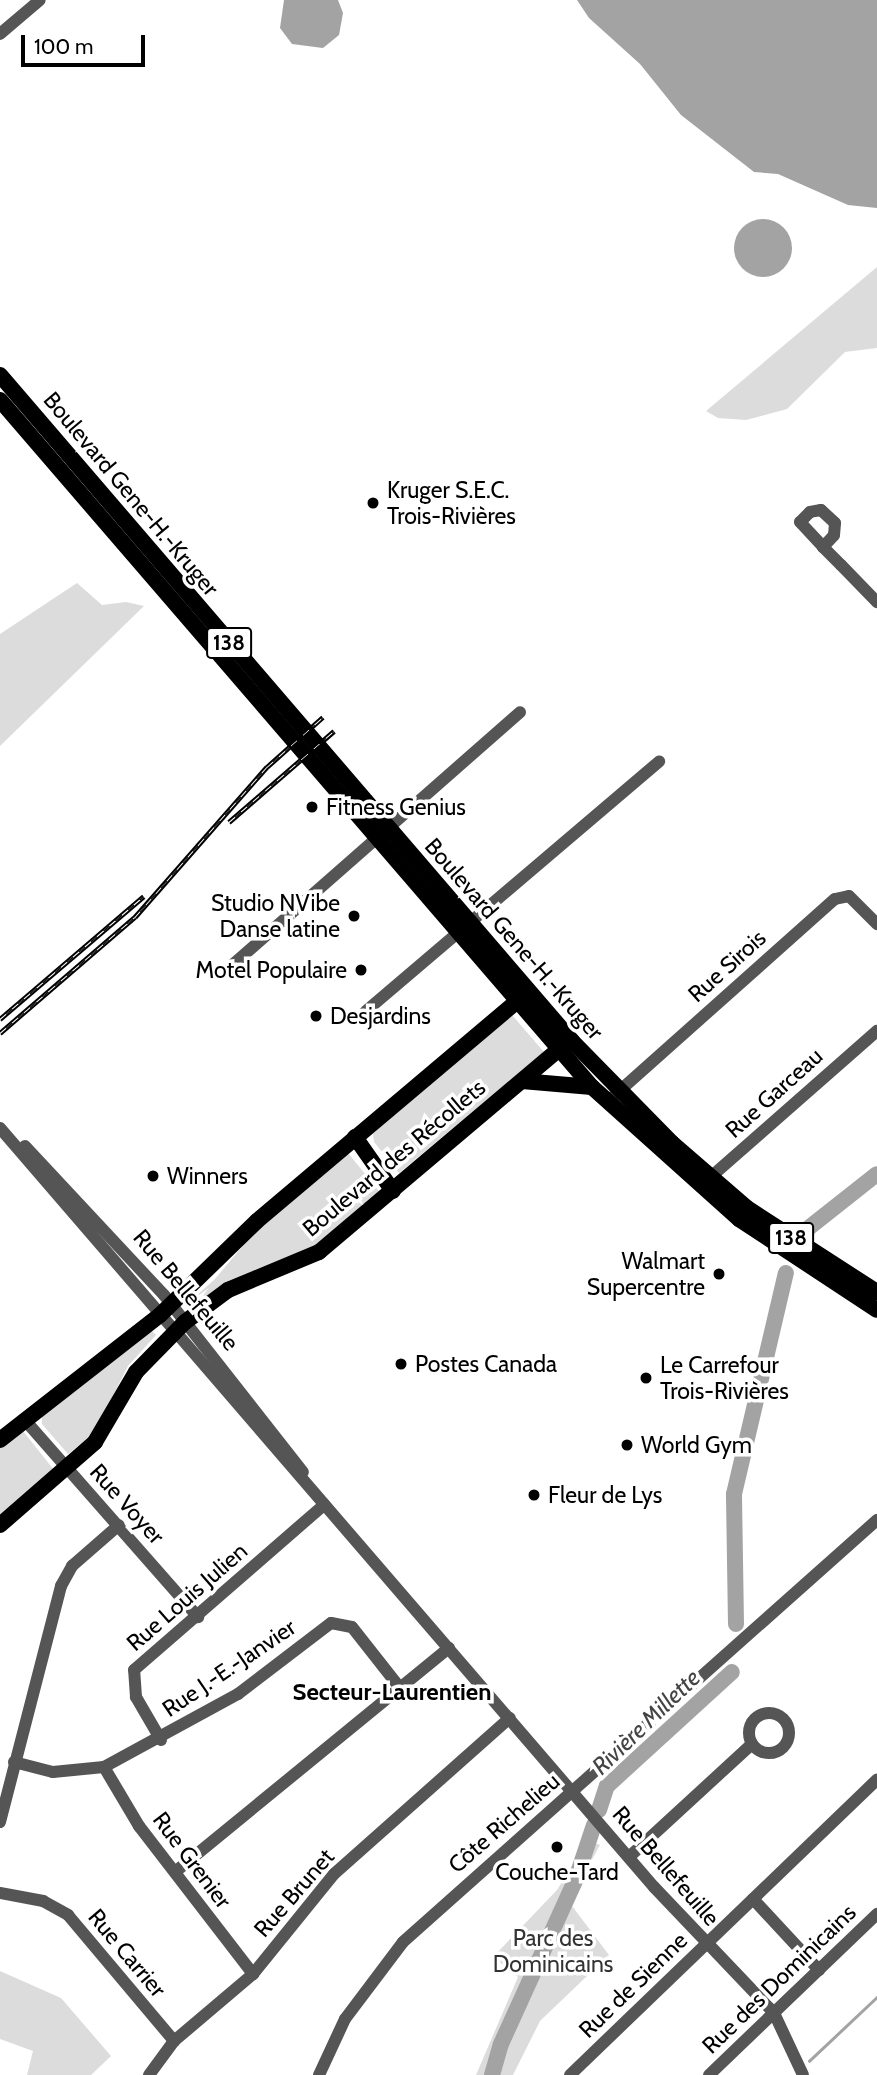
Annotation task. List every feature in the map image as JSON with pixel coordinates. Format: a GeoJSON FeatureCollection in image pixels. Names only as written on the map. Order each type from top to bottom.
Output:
{"type":"FeatureCollection","features":[{"type":"Feature","properties":{"kind":"main road","name":"Boulevard Gene-H.-Kruger"},"geometry":{"type":"LineString","coordinates":[[0,375],[380,833]]}},
{"type":"Feature","properties":{"kind":"main road","name":"Boulevard Gene-H.-Kruger"},"geometry":{"type":"LineString","coordinates":[[0,400],[564,1044],[613,1096],[705,1182],[811,1270],[877,1310]]}},
{"type":"Feature","properties":{"kind":"main road","name":"Boulevard des Récollets"},"geometry":{"type":"LineString","coordinates":[[0,1440],[166,1310],[257,1221],[522,996]]}},
{"type":"Feature","properties":{"kind":"main road","name":"Boulevard Gene-H.-Kruger"},"geometry":{"type":"LineString","coordinates":[[564,1044],[592,1087],[613,1096]]}},
{"type":"Feature","properties":{"kind":"main road","name":"Boulevard des Récollets"},"geometry":{"type":"LineString","coordinates":[[0,1525],[67,1469],[100,1437],[136,1372],[180,1327],[228,1290],[315,1255],[564,1044]]}},
{"type":"Feature","properties":{"kind":"main road"},"geometry":{"type":"LineString","coordinates":[[522,1082],[592,1087]]}},
{"type":"Feature","properties":{"kind":"main road"},"geometry":{"type":"LineString","coordinates":[[355,1137],[393,1191]]}},
{"type":"Feature","properties":{"kind":"main road","name":"Boulevard Gene-H.-Kruger"},"geometry":{"type":"LineString","coordinates":[[705,1182],[877,1292]]}},
{"type":"Feature","properties":{"kind":"street"},"geometry":{"type":"LineString","coordinates":[[0,34],[40,0]]}},
{"type":"Feature","properties":{"kind":"street"},"geometry":{"type":"LineString","coordinates":[[823,547],[834,535],[835,523],[821,510],[810,512],[800,522],[823,547],[877,602]]}},
{"type":"Feature","properties":{"kind":"street"},"geometry":{"type":"LineString","coordinates":[[230,967],[520,712]]}},
{"type":"Feature","properties":{"kind":"street"},"geometry":{"type":"LineString","coordinates":[[366,1011],[659,762]]}},
{"type":"Feature","properties":{"kind":"street","name":"Rue Sirois"},"geometry":{"type":"LineString","coordinates":[[613,1096],[835,899],[849,896],[877,924]]}},
{"type":"Feature","properties":{"kind":"street","name":"Rue Garceau"},"geometry":{"type":"LineString","coordinates":[[705,1182],[877,1031]]}},
{"type":"Feature","properties":{"kind":"street","name":"Rue Bellefeuille"},"geometry":{"type":"LineString","coordinates":[[0,1127],[166,1310],[320,1502],[629,1857],[706,1944],[774,2013],[803,2075]]}},
{"type":"Feature","properties":{"kind":"street","name":"Rue Voyer"},"geometry":{"type":"LineString","coordinates":[[24,1419],[198,1617]]}},
{"type":"Feature","properties":{"kind":"street","name":"Rue Louis Julien"},"geometry":{"type":"LineString","coordinates":[[161,1740],[136,1697],[134,1670],[198,1617],[320,1502]]}},
{"type":"Feature","properties":{"kind":"street","name":"Côte Richelieu"},"geometry":{"type":"LineString","coordinates":[[319,2075],[345,2019],[403,1942],[877,1520]]}},
{"type":"Feature","properties":{"kind":"street"},"geometry":{"type":"LineString","coordinates":[[0,1822],[61,1586],[72,1566],[119,1525]]}},
{"type":"Feature","properties":{"kind":"street","name":"Rue J.-E.-Janvier"},"geometry":{"type":"LineString","coordinates":[[14,1762],[54,1772],[104,1766],[161,1740],[238,1694],[331,1623],[352,1627],[400,1688]]}},
{"type":"Feature","properties":{"kind":"street"},"geometry":{"type":"LineString","coordinates":[[175,1872],[449,1648]]}},
{"type":"Feature","properties":{"kind":"street","name":"Rue Brunet"},"geometry":{"type":"LineString","coordinates":[[149,2075],[174,2041],[253,1974],[334,1874],[510,1718]]}},
{"type":"Feature","properties":{"kind":"street"},"geometry":{"type":"LineString","coordinates":[[629,1857],[752,1744]]}},
{"type":"Feature","properties":{"kind":"street","name":"Rue Grenier"},"geometry":{"type":"LineString","coordinates":[[104,1766],[139,1826],[253,1974]]}},
{"type":"Feature","properties":{"kind":"street","name":"Rue de Sienne"},"geometry":{"type":"LineString","coordinates":[[570,2075],[877,1780]]}},
{"type":"Feature","properties":{"kind":"street","name":"Rue Carrier"},"geometry":{"type":"LineString","coordinates":[[0,1893],[43,1900],[68,1915],[174,2041]]}},
{"type":"Feature","properties":{"kind":"street"},"geometry":{"type":"LineString","coordinates":[[753,1899],[819,1970]]}},
{"type":"Feature","properties":{"kind":"street","name":"Rue des Dominicains"},"geometry":{"type":"LineString","coordinates":[[709,2075],[877,1914]]}},
{"type":"Feature","properties":{"kind":"street"},"geometry":{"type":"LineString","coordinates":[[581,2064],[591,2075]]}},
{"type":"Feature","properties":{"kind":"green space"},"geometry":{"type":"Polygon","coordinates":[[[877,267],[877,348],[845,352],[787,409],[746,420],[718,418],[706,411],[877,267]]]}},
{"type":"Feature","properties":{"kind":"green space"},"geometry":{"type":"Polygon","coordinates":[[[77,583],[102,605],[126,602],[144,606],[0,746],[0,634],[77,583]]]}},
{"type":"Feature","properties":{"kind":"green space"},"geometry":{"type":"Polygon","coordinates":[[[512,1015],[544,1052],[399,1173],[374,1142],[373,1134],[418,1091],[512,1015]]]}},
{"type":"Feature","properties":{"kind":"green space"},"geometry":{"type":"Polygon","coordinates":[[[348,1153],[379,1191],[314,1246],[193,1308],[209,1288],[188,1303],[214,1280],[253,1234],[348,1153]]]}},
{"type":"Feature","properties":{"kind":"green space"},"geometry":{"type":"Polygon","coordinates":[[[151,1330],[156,1335],[128,1366],[94,1433],[68,1454],[42,1424],[42,1417],[151,1330]]]}},
{"type":"Feature","properties":{"kind":"green space"},"geometry":{"type":"Polygon","coordinates":[[[23,1431],[54,1470],[0,1518],[0,1446],[23,1431]]]}},
{"type":"Feature","properties":{"kind":"green space","name":"Parc des Dominicains"},"geometry":{"type":"Polygon","coordinates":[[[588,1840],[600,1845],[569,1902],[609,1955],[540,2021],[513,2075],[476,2075],[518,1977],[493,1957],[557,1890],[588,1840]]]}},
{"type":"Feature","properties":{"kind":"green space"},"geometry":{"type":"Polygon","coordinates":[[[0,1971],[61,1998],[111,2056],[91,2075],[27,2075],[33,2051],[0,2039],[0,1971]]]}},
{"type":"Feature","properties":{"kind":"shaded area"},"geometry":{"type":"Polygon","coordinates":[[[284,0],[338,0],[343,13],[339,35],[323,48],[292,44],[280,28],[284,0]]]}},
{"type":"Feature","properties":{"kind":"shaded area"},"geometry":{"type":"Polygon","coordinates":[[[577,0],[877,0],[877,208],[848,205],[778,174],[754,172],[681,115],[640,64],[589,18],[577,0]]]}},
{"type":"Feature","properties":{"kind":"shaded area"},"geometry":{"type":"Polygon","coordinates":[[[763,219],[774,221],[787,232],[792,248],[790,259],[779,272],[763,277],[752,275],[739,264],[734,248],[736,237],[747,224],[763,219]]]}},
{"type":"Feature","properties":{"kind":"waterway","name":"Rivière Millette"},"geometry":{"type":"LineString","coordinates":[[806,1230],[877,1174]]}},
{"type":"Feature","properties":{"kind":"waterway","name":"Rivière Millette"},"geometry":{"type":"LineString","coordinates":[[736,1624],[734,1494],[786,1273]]}},
{"type":"Feature","properties":{"kind":"waterway","name":"Rivière Millette"},"geometry":{"type":"LineString","coordinates":[[599,1810],[607,1786],[732,1672]]}},
{"type":"Feature","properties":{"kind":"waterway","name":"Rivière Millette"},"geometry":{"type":"LineString","coordinates":[[492,2075],[501,2044],[576,1879],[594,1825]]}},
{"type":"Feature","properties":{"kind":"waterway"},"geometry":{"type":"LineString","coordinates":[[809,2061],[877,1997]]}},
{"type":"Feature","properties":{"kind":"railway"},"geometry":{"type":"LineString","coordinates":[[0,1033],[135,917],[267,767],[323,717]]}},
{"type":"Feature","properties":{"kind":"railway"},"geometry":{"type":"LineString","coordinates":[[229,822],[334,731]]}},
{"type":"Feature","properties":{"kind":"railway"},"geometry":{"type":"LineString","coordinates":[[0,1019],[144,896]]}},
{"type":"Feature","properties":{"kind":"place","name":"Kruger S.E.C. Trois-Rivières"},"geometry":{"type":"Point","coordinates":[373,503]}},
{"type":"Feature","properties":{"kind":"place","name":"Fitness Genius"},"geometry":{"type":"Point","coordinates":[312,807]}},
{"type":"Feature","properties":{"kind":"place","name":"Studio NVibe Danse latine"},"geometry":{"type":"Point","coordinates":[354,916]}},
{"type":"Feature","properties":{"kind":"place","name":"Motel Populaire"},"geometry":{"type":"Point","coordinates":[361,970]}},
{"type":"Feature","properties":{"kind":"place","name":"Desjardins"},"geometry":{"type":"Point","coordinates":[316,1016]}},
{"type":"Feature","properties":{"kind":"place","name":"Winners"},"geometry":{"type":"Point","coordinates":[153,1176]}},
{"type":"Feature","properties":{"kind":"place","name":"Walmart Supercentre"},"geometry":{"type":"Point","coordinates":[719,1274]}},
{"type":"Feature","properties":{"kind":"place","name":"Postes Canada"},"geometry":{"type":"Point","coordinates":[401,1364]}},
{"type":"Feature","properties":{"kind":"place","name":"Le Carrefour Trois-Rivières"},"geometry":{"type":"Point","coordinates":[646,1378]}},
{"type":"Feature","properties":{"kind":"place","name":"World Gym"},"geometry":{"type":"Point","coordinates":[627,1445]}},
{"type":"Feature","properties":{"kind":"place","name":"Fleur de Lys"},"geometry":{"type":"Point","coordinates":[534,1495]}},
{"type":"Feature","properties":{"kind":"place","name":"Couche-Tard"},"geometry":{"type":"Point","coordinates":[557,1847]}},
{"type":"Feature","properties":{"kind":"district","name":"Secteur-Laurentien"},"geometry":{"type":"Point","coordinates":[392,1692]}}]}
